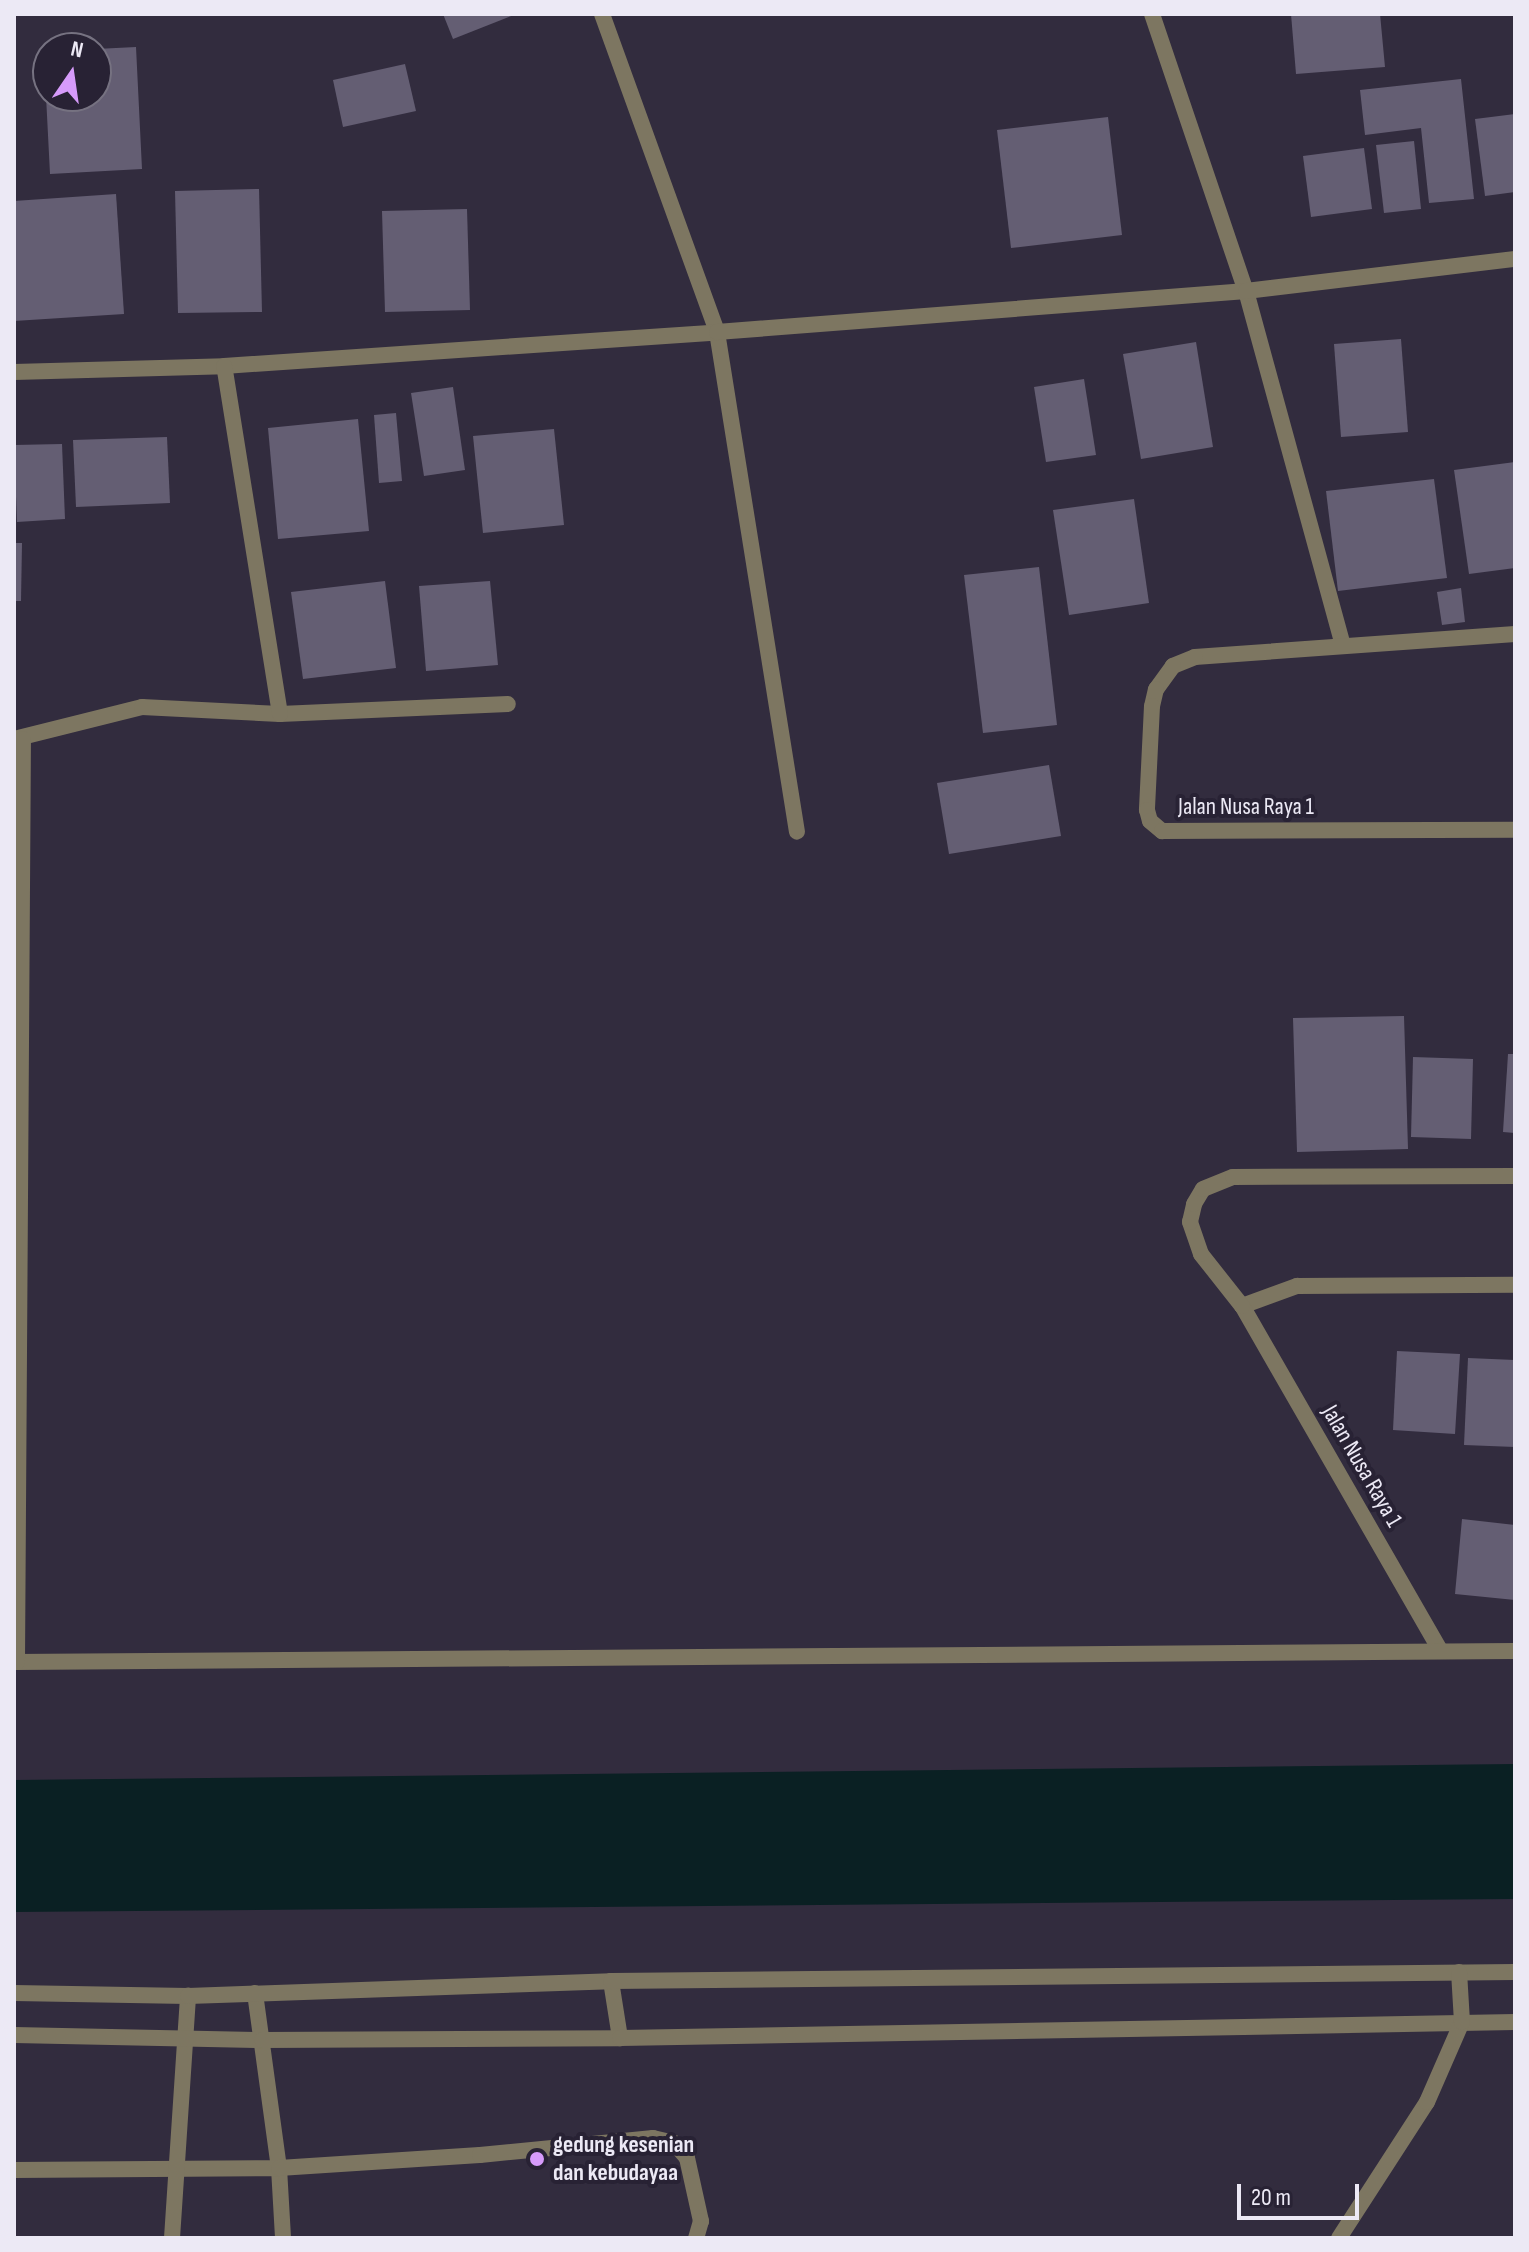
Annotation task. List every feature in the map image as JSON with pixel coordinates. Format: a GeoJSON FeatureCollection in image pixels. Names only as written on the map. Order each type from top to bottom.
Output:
{"type":"FeatureCollection","features":[{"type":"Feature","properties":{"kind":"street"},"geometry":{"type":"LineString","coordinates":[[602,14],[717,332],[797,832]]}},
{"type":"Feature","properties":{"kind":"street"},"geometry":{"type":"LineString","coordinates":[[1152,14],[1246,291],[1343,645]]}},
{"type":"Feature","properties":{"kind":"street"},"geometry":{"type":"LineString","coordinates":[[14,372],[224,366],[717,332],[1246,291],[1515,259]]}},
{"type":"Feature","properties":{"kind":"street"},"geometry":{"type":"LineString","coordinates":[[224,366],[280,714]]}},
{"type":"Feature","properties":{"kind":"street","name":"Jalan Nusa Raya 1"},"geometry":{"type":"LineString","coordinates":[[1515,634],[1195,657],[1173,666],[1156,689],[1152,706],[1147,810],[1150,821],[1162,831],[1515,830]]}},
{"type":"Feature","properties":{"kind":"street"},"geometry":{"type":"LineString","coordinates":[[508,704],[280,714],[142,707],[64,724],[19,739],[16,1662],[1515,1651]]}},
{"type":"Feature","properties":{"kind":"street","name":"Jalan Nusa Raya 1"},"geometry":{"type":"LineString","coordinates":[[1440,1650],[1242,1306],[1201,1254],[1190,1222],[1194,1204],[1203,1189],[1218,1180],[1233,1177],[1515,1176]]}},
{"type":"Feature","properties":{"kind":"street"},"geometry":{"type":"LineString","coordinates":[[1242,1306],[1297,1286],[1515,1285]]}},
{"type":"Feature","properties":{"kind":"street"},"geometry":{"type":"LineString","coordinates":[[1339,2238],[1427,2102],[1462,2022],[1459,1972]]}},
{"type":"Feature","properties":{"kind":"street"},"geometry":{"type":"LineString","coordinates":[[14,1993],[188,1996],[611,1981],[1515,1972]]}},
{"type":"Feature","properties":{"kind":"street"},"geometry":{"type":"LineString","coordinates":[[611,1981],[620,2038]]}},
{"type":"Feature","properties":{"kind":"street"},"geometry":{"type":"LineString","coordinates":[[255,1993],[279,2168],[283,2238]]}},
{"type":"Feature","properties":{"kind":"street"},"geometry":{"type":"LineString","coordinates":[[172,2238],[188,1996]]}},
{"type":"Feature","properties":{"kind":"street"},"geometry":{"type":"LineString","coordinates":[[14,2035],[262,2040],[620,2038],[1515,2022]]}},
{"type":"Feature","properties":{"kind":"street"},"geometry":{"type":"LineString","coordinates":[[14,2170],[279,2168],[664,2139],[682,2149],[687,2158],[701,2221],[696,2238]]}},
{"type":"Feature","properties":{"kind":"shaded area"},"geometry":{"type":"Polygon","coordinates":[[[1515,1764],[1515,1899],[14,1912],[14,1780],[1515,1764]]]}},
{"type":"Feature","properties":{"kind":"building"},"geometry":{"type":"Polygon","coordinates":[[[443,14],[516,14],[453,39],[443,14]]]}},
{"type":"Feature","properties":{"kind":"building"},"geometry":{"type":"Polygon","coordinates":[[[1291,14],[1380,14],[1385,67],[1296,74],[1291,14]]]}},
{"type":"Feature","properties":{"kind":"building"},"geometry":{"type":"Polygon","coordinates":[[[136,47],[142,169],[50,174],[47,112],[112,112],[112,48],[136,47]]]}},
{"type":"Feature","properties":{"kind":"building"},"geometry":{"type":"Polygon","coordinates":[[[405,64],[416,111],[343,127],[333,80],[405,64]]]}},
{"type":"Feature","properties":{"kind":"building"},"geometry":{"type":"Polygon","coordinates":[[[1461,79],[1474,199],[1429,203],[1421,128],[1365,135],[1360,90],[1461,79]]]}},
{"type":"Feature","properties":{"kind":"building"},"geometry":{"type":"Polygon","coordinates":[[[1515,114],[1515,192],[1485,196],[1475,119],[1515,114]]]}},
{"type":"Feature","properties":{"kind":"building"},"geometry":{"type":"Polygon","coordinates":[[[1108,117],[1122,235],[1011,248],[997,130],[1108,117]]]}},
{"type":"Feature","properties":{"kind":"building"},"geometry":{"type":"Polygon","coordinates":[[[1414,141],[1421,209],[1384,213],[1376,145],[1414,141]]]}},
{"type":"Feature","properties":{"kind":"building"},"geometry":{"type":"Polygon","coordinates":[[[1364,148],[1372,209],[1311,217],[1303,156],[1364,148]]]}},
{"type":"Feature","properties":{"kind":"building"},"geometry":{"type":"Polygon","coordinates":[[[259,189],[262,312],[178,313],[175,191],[259,189]]]}},
{"type":"Feature","properties":{"kind":"building"},"geometry":{"type":"Polygon","coordinates":[[[116,194],[124,314],[14,321],[14,201],[116,194]]]}},
{"type":"Feature","properties":{"kind":"building"},"geometry":{"type":"Polygon","coordinates":[[[467,209],[470,310],[385,312],[382,211],[467,209]]]}},
{"type":"Feature","properties":{"kind":"building"},"geometry":{"type":"Polygon","coordinates":[[[1401,339],[1408,432],[1341,437],[1334,344],[1401,339]]]}},
{"type":"Feature","properties":{"kind":"building"},"geometry":{"type":"Polygon","coordinates":[[[1196,342],[1213,447],[1141,459],[1123,354],[1196,342]]]}},
{"type":"Feature","properties":{"kind":"building"},"geometry":{"type":"Polygon","coordinates":[[[1084,379],[1096,455],[1046,462],[1034,387],[1084,379]]]}},
{"type":"Feature","properties":{"kind":"building"},"geometry":{"type":"Polygon","coordinates":[[[453,387],[465,470],[424,476],[411,393],[453,387]]]}},
{"type":"Feature","properties":{"kind":"building"},"geometry":{"type":"Polygon","coordinates":[[[396,413],[402,481],[379,483],[374,415],[396,413]]]}},
{"type":"Feature","properties":{"kind":"building"},"geometry":{"type":"Polygon","coordinates":[[[358,419],[369,531],[278,539],[268,428],[358,419]]]}},
{"type":"Feature","properties":{"kind":"building"},"geometry":{"type":"Polygon","coordinates":[[[554,429],[564,525],[483,533],[473,436],[554,429]]]}},
{"type":"Feature","properties":{"kind":"building"},"geometry":{"type":"Polygon","coordinates":[[[167,437],[170,503],[76,507],[73,440],[167,437]]]}},
{"type":"Feature","properties":{"kind":"building"},"geometry":{"type":"Polygon","coordinates":[[[62,444],[65,519],[17,522],[14,445],[62,444]]]}},
{"type":"Feature","properties":{"kind":"building"},"geometry":{"type":"Polygon","coordinates":[[[1515,462],[1515,568],[1469,574],[1454,470],[1515,462]]]}},
{"type":"Feature","properties":{"kind":"building"},"geometry":{"type":"Polygon","coordinates":[[[1434,479],[1447,578],[1338,591],[1326,491],[1434,479]]]}},
{"type":"Feature","properties":{"kind":"building"},"geometry":{"type":"Polygon","coordinates":[[[1134,499],[1149,603],[1069,615],[1053,510],[1134,499]]]}},
{"type":"Feature","properties":{"kind":"building"},"geometry":{"type":"Polygon","coordinates":[[[14,543],[22,543],[21,601],[14,601],[14,543]]]}},
{"type":"Feature","properties":{"kind":"building"},"geometry":{"type":"Polygon","coordinates":[[[1039,567],[1057,725],[983,733],[964,575],[1039,567]]]}},
{"type":"Feature","properties":{"kind":"building"},"geometry":{"type":"Polygon","coordinates":[[[385,581],[396,668],[303,679],[291,592],[385,581]]]}},
{"type":"Feature","properties":{"kind":"building"},"geometry":{"type":"Polygon","coordinates":[[[490,581],[498,665],[426,671],[419,586],[490,581]]]}},
{"type":"Feature","properties":{"kind":"building"},"geometry":{"type":"Polygon","coordinates":[[[1461,588],[1465,622],[1442,625],[1437,592],[1461,588]]]}},
{"type":"Feature","properties":{"kind":"building"},"geometry":{"type":"Polygon","coordinates":[[[1049,765],[1061,836],[949,854],[937,783],[1049,765]]]}},
{"type":"Feature","properties":{"kind":"building"},"geometry":{"type":"Polygon","coordinates":[[[1404,1016],[1408,1149],[1297,1152],[1293,1018],[1404,1016]]]}},
{"type":"Feature","properties":{"kind":"building"},"geometry":{"type":"Polygon","coordinates":[[[1508,1054],[1515,1054],[1515,1133],[1503,1132],[1508,1054]]]}},
{"type":"Feature","properties":{"kind":"building"},"geometry":{"type":"Polygon","coordinates":[[[1413,1057],[1473,1059],[1471,1139],[1411,1137],[1413,1057]]]}},
{"type":"Feature","properties":{"kind":"building"},"geometry":{"type":"Polygon","coordinates":[[[1397,1351],[1460,1354],[1455,1434],[1393,1430],[1397,1351]]]}},
{"type":"Feature","properties":{"kind":"building"},"geometry":{"type":"Polygon","coordinates":[[[1468,1358],[1515,1360],[1515,1447],[1464,1445],[1468,1358]]]}},
{"type":"Feature","properties":{"kind":"building"},"geometry":{"type":"Polygon","coordinates":[[[1462,1519],[1515,1525],[1515,1600],[1455,1594],[1462,1519]]]}},
{"type":"Feature","properties":{"kind":"place","name":"gedung kesenian dan kebudayaa"},"geometry":{"type":"Point","coordinates":[537,2159]}}]}
